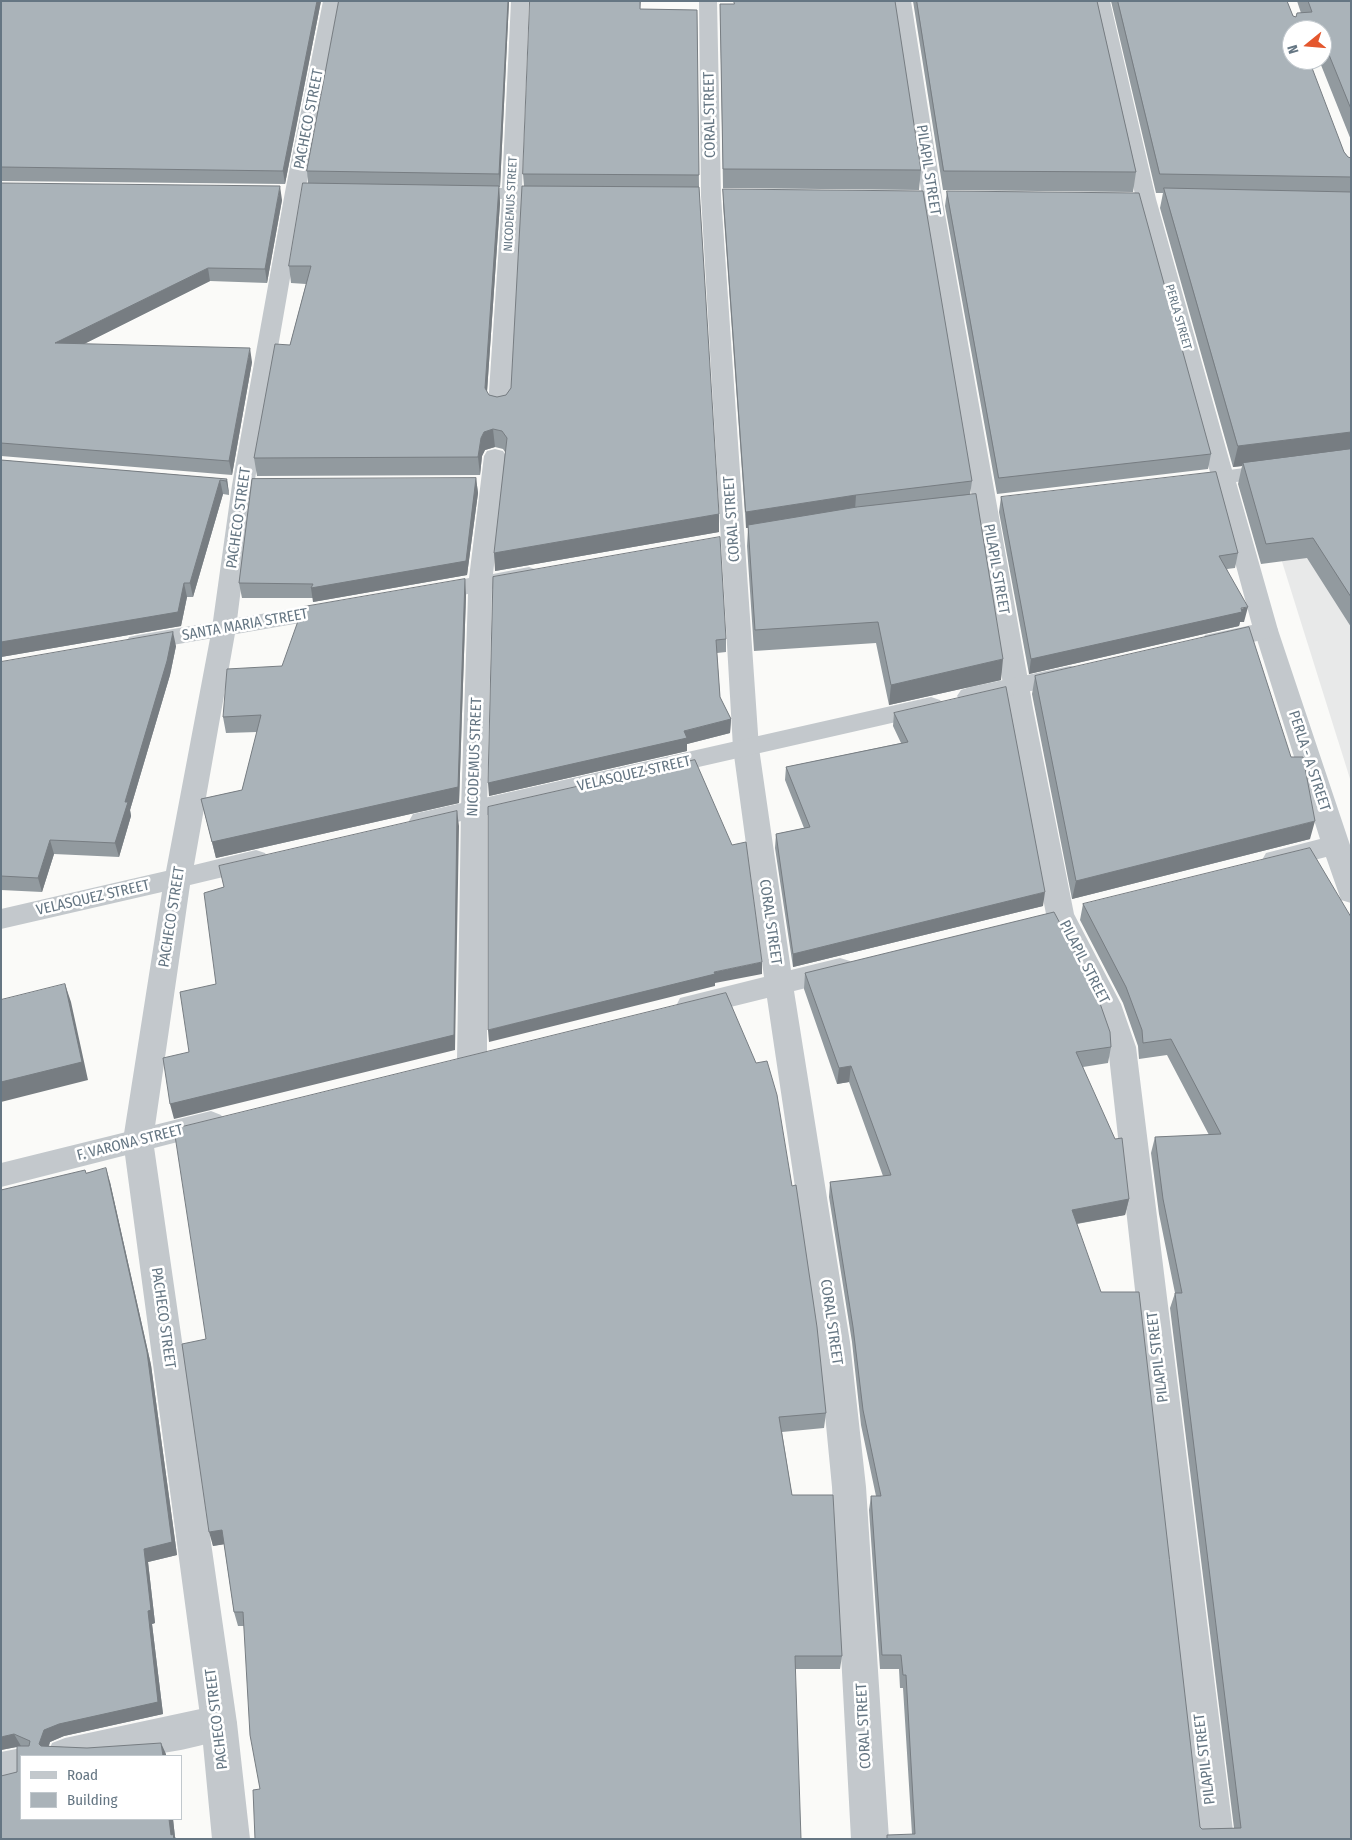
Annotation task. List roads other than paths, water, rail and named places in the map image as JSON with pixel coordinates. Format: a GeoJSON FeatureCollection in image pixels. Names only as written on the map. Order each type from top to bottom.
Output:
{"type":"FeatureCollection","features":[{"type":"Feature","properties":{"kind":"street","name":"PACHECO STREET"},"geometry":{"type":"LineString","coordinates":[[231,1839],[219,1723],[138,1140],[178,878],[224,628],[243,485],[295,192],[332,1]]}},
{"type":"Feature","properties":{"kind":"street","name":"NICODEMUS STREET"},"geometry":{"type":"LineString","coordinates":[[499,406],[512,194],[520,1]]}},
{"type":"Feature","properties":{"kind":"street","name":"CORAL STREET"},"geometry":{"type":"LineString","coordinates":[[708,1],[711,195],[746,748],[779,984],[834,1342],[849,1487],[870,1839]]}},
{"type":"Feature","properties":{"kind":"street","name":"PILAPIL STREET"},"geometry":{"type":"LineString","coordinates":[[902,1],[932,197],[1016,686],[1060,914],[1107,1004],[1122,1047],[1215,1839]]}},
{"type":"Feature","properties":{"kind":"street","name":"PERLA STREET"},"geometry":{"type":"LineString","coordinates":[[1101,1],[1146,199],[1266,630]]}},
{"type":"Feature","properties":{"kind":"street"},"geometry":{"type":"LineString","coordinates":[[443,193],[582,194]]}},
{"type":"Feature","properties":{"kind":"street","name":"NICODEMUS STREET"},"geometry":{"type":"LineString","coordinates":[[472,1060],[474,809],[480,584],[484,484],[495,456]]}},
{"type":"Feature","properties":{"kind":"street"},"geometry":{"type":"LineString","coordinates":[[1175,483],[1351,460]]}},
{"type":"Feature","properties":{"kind":"street"},"geometry":{"type":"LineString","coordinates":[[404,597],[548,572]]}},
{"type":"Feature","properties":{"kind":"street","name":"SANTA MARIA STREET"},"geometry":{"type":"LineString","coordinates":[[118,647],[357,605]]}},
{"type":"Feature","properties":{"kind":"street"},"geometry":{"type":"LineString","coordinates":[[1189,647],[1266,630]]}},
{"type":"Feature","properties":{"kind":"street","name":"PERLA - A STREET"},"geometry":{"type":"LineString","coordinates":[[1266,630],[1351,893]]}},
{"type":"Feature","properties":{"kind":"street","name":"VELASQUEZ STREET"},"geometry":{"type":"LineString","coordinates":[[397,827],[1093,668]]}},
{"type":"Feature","properties":{"kind":"street"},"geometry":{"type":"LineString","coordinates":[[1251,866],[1336,845]]}},
{"type":"Feature","properties":{"kind":"street","name":"VELASQUEZ STREET"},"geometry":{"type":"LineString","coordinates":[[1,919],[283,854]]}},
{"type":"Feature","properties":{"kind":"street"},"geometry":{"type":"LineString","coordinates":[[664,1012],[866,962]]}},
{"type":"Feature","properties":{"kind":"street"},"geometry":{"type":"LineString","coordinates":[[443,1066],[500,1052]]}},
{"type":"Feature","properties":{"kind":"street","name":"F. VARONA STREET"},"geometry":{"type":"LineString","coordinates":[[1,1175],[234,1117]]}},
{"type":"Feature","properties":{"kind":"street"},"geometry":{"type":"LineString","coordinates":[[70,1755],[219,1723]]}},
{"type":"Feature","properties":{"kind":"street"},"geometry":{"type":"LineString","coordinates":[[1,1770],[20,1766]]}}]}
